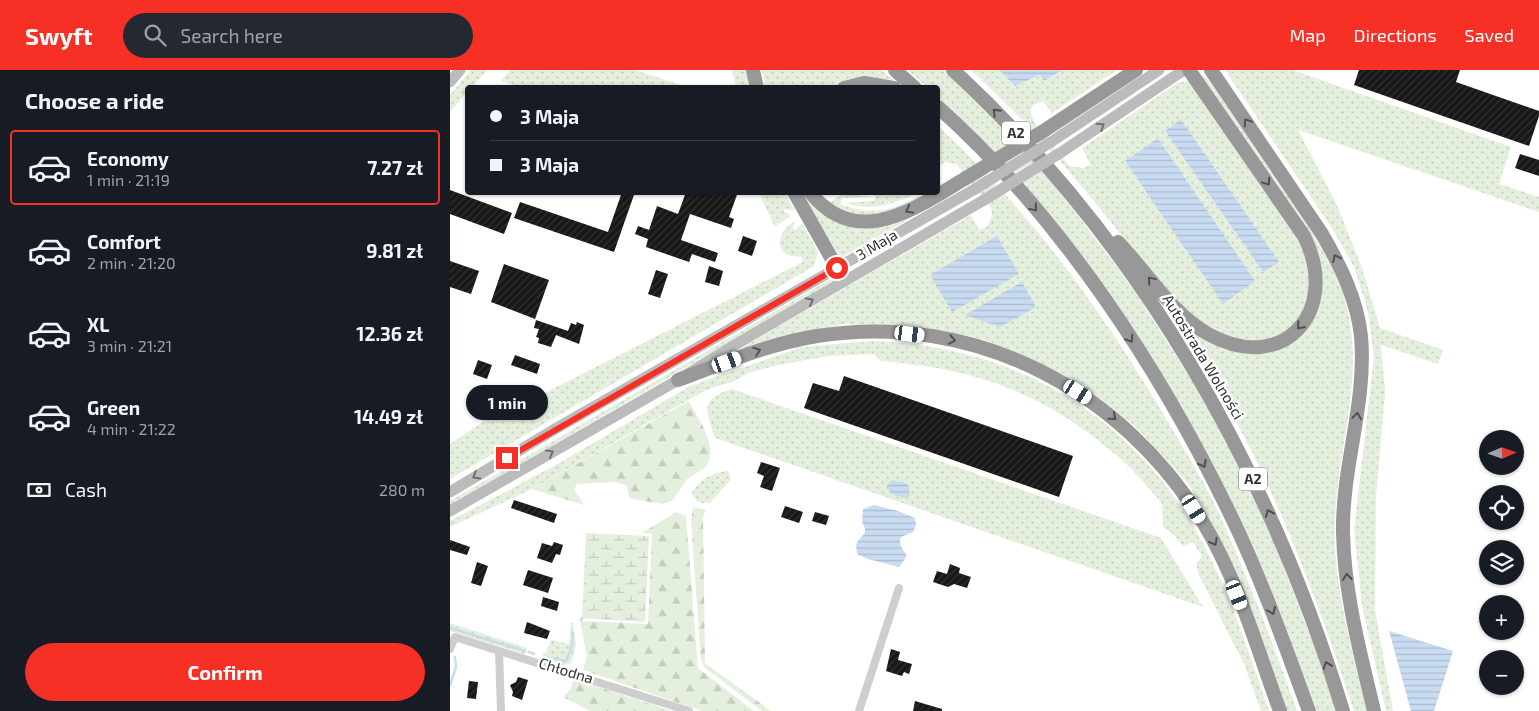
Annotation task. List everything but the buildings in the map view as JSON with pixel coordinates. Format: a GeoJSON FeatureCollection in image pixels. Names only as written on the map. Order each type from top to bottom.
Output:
{"type":"FeatureCollection","features":[{"type":"Feature","properties":{"kind":"highway"},"geometry":{"type":"LineString","coordinates":[[753,70],[757,85]]}},
{"type":"Feature","properties":{"kind":"highway"},"geometry":{"type":"LineString","coordinates":[[895,70],[912,85]]}},
{"type":"Feature","properties":{"kind":"highway","name":"Autostrada Wolności"},"geometry":{"type":"LineString","coordinates":[[953,70],[1035,152],[1076,200],[1160,315],[1205,387],[1233,438],[1271,518],[1302,593],[1343,711]]}},
{"type":"Feature","properties":{"kind":"highway"},"geometry":{"type":"LineString","coordinates":[[813,195],[822,206],[843,218],[865,222],[879,222],[970,183],[1047,137],[1136,70]]}},
{"type":"Feature","properties":{"kind":"highway"},"geometry":{"type":"LineString","coordinates":[[1076,200],[1131,256],[1161,291],[1196,326],[1208,334],[1225,342],[1255,347],[1279,342],[1298,330],[1313,307],[1316,293],[1317,279],[1311,251],[1261,172],[1189,70]]}},
{"type":"Feature","properties":{"kind":"highway"},"geometry":{"type":"LineString","coordinates":[[1211,70],[1322,234],[1335,257],[1352,296],[1360,334],[1362,370],[1347,482],[1343,532],[1354,626],[1374,711]]}},
{"type":"Feature","properties":{"kind":"highway"},"geometry":{"type":"LineString","coordinates":[[856,85],[864,83],[876,85]]}},
{"type":"Feature","properties":{"kind":"highway","name":"A2"},"geometry":{"type":"LineString","coordinates":[[940,110],[953,121],[1030,204],[1078,263],[1130,338],[1180,421],[1232,518],[1274,618],[1309,711]]}},
{"type":"Feature","properties":{"kind":"highway"},"geometry":{"type":"LineString","coordinates":[[940,113],[953,121]]}},
{"type":"Feature","properties":{"kind":"highway"},"geometry":{"type":"LineString","coordinates":[[796,195],[837,268]]}},
{"type":"Feature","properties":{"kind":"highway"},"geometry":{"type":"LineString","coordinates":[[678,380],[773,346],[818,336],[872,332],[910,334],[965,343],[1014,359],[1065,383],[1106,411],[1141,441],[1183,492],[1221,557],[1242,607],[1280,711]]}},
{"type":"Feature","properties":{"kind":"main road"},"geometry":{"type":"LineString","coordinates":[[450,82],[460,70]]}},
{"type":"Feature","properties":{"kind":"main road"},"geometry":{"type":"LineString","coordinates":[[1047,137],[1159,70]]}},
{"type":"Feature","properties":{"kind":"main road","name":"3 Maja"},"geometry":{"type":"LineString","coordinates":[[450,511],[678,380],[984,200],[1060,153],[1184,70]]}},
{"type":"Feature","properties":{"kind":"main road","name":"3 Maja"},"geometry":{"type":"LineString","coordinates":[[450,492],[555,429],[837,268],[970,183]]}},
{"type":"Feature","properties":{"kind":"main road"},"geometry":{"type":"LineString","coordinates":[[837,268],[863,271]]}},
{"type":"Feature","properties":{"kind":"street"},"geometry":{"type":"LineString","coordinates":[[859,711],[899,588]]}},
{"type":"Feature","properties":{"kind":"street","name":"Chłodna"},"geometry":{"type":"LineString","coordinates":[[450,649],[455,637],[689,711]]}},
{"type":"Feature","properties":{"kind":"street"},"geometry":{"type":"LineString","coordinates":[[499,651],[500,711]]}},
{"type":"Feature","properties":{"kind":"green space"},"geometry":{"type":"Polygon","coordinates":[[[471,70],[488,70],[474,85],[465,85],[465,94],[450,112],[450,95],[471,70]]]}},
{"type":"Feature","properties":{"kind":"green space"},"geometry":{"type":"Polygon","coordinates":[[[510,70],[635,70],[681,85],[512,85],[501,81],[510,70]]]}},
{"type":"Feature","properties":{"kind":"green space"},"geometry":{"type":"Polygon","coordinates":[[[732,70],[746,70],[750,85],[736,85],[732,70]]]}},
{"type":"Feature","properties":{"kind":"green space"},"geometry":{"type":"Polygon","coordinates":[[[762,70],[881,70],[894,80],[866,77],[847,80],[836,85],[765,85],[762,70]]]}},
{"type":"Feature","properties":{"kind":"green space"},"geometry":{"type":"Polygon","coordinates":[[[908,70],[943,70],[1006,130],[1060,192],[1132,287],[1210,408],[1269,529],[1324,672],[1336,711],[1317,711],[1250,539],[1188,418],[1153,360],[1075,248],[1032,195],[940,99],[940,85],[925,85],[908,70]]]}},
{"type":"Feature","properties":{"kind":"green space"},"geometry":{"type":"Polygon","coordinates":[[[971,70],[999,70],[1015,86],[1041,75],[1044,81],[1062,70],[1117,70],[1052,113],[1043,101],[1033,106],[1031,110],[1040,131],[1069,166],[1083,168],[1091,165],[1082,148],[1179,82],[1192,81],[1299,240],[1307,267],[1309,285],[1306,303],[1297,322],[1290,329],[1273,338],[1253,340],[1222,336],[1195,319],[1046,146],[971,70]],[[1181,119],[1165,131],[1263,272],[1278,261],[1181,119]],[[1158,138],[1125,161],[1223,303],[1255,281],[1158,138]]]}},
{"type":"Feature","properties":{"kind":"green space"},"geometry":{"type":"Polygon","coordinates":[[[1225,70],[1293,70],[1511,147],[1499,184],[1539,197],[1539,212],[1298,130],[1336,203],[1362,268],[1380,328],[1443,350],[1438,364],[1381,345],[1385,392],[1376,497],[1375,610],[1393,711],[1386,711],[1362,606],[1354,530],[1374,357],[1368,311],[1354,267],[1332,228],[1225,70]]]}},
{"type":"Feature","properties":{"kind":"green space"},"geometry":{"type":"Polygon","coordinates":[[[1203,75],[1211,83],[1310,229],[1332,267],[1343,294],[1350,322],[1353,350],[1349,406],[1337,490],[1335,542],[1344,615],[1367,711],[1354,711],[1332,646],[1283,518],[1254,456],[1223,397],[1164,302],[1206,339],[1225,349],[1247,353],[1261,350],[1298,336],[1308,327],[1320,306],[1322,294],[1321,269],[1314,245],[1201,76],[1203,75]]]}},
{"type":"Feature","properties":{"kind":"green space"},"geometry":{"type":"Polygon","coordinates":[[[940,128],[1004,193],[1064,265],[1092,303],[1144,382],[1205,486],[1218,512],[1244,571],[1297,711],[1286,711],[1222,543],[1188,483],[1135,426],[1080,385],[1043,365],[985,340],[946,331],[917,327],[846,324],[801,333],[736,351],[971,215],[979,230],[987,227],[992,215],[991,207],[956,164],[945,162],[940,166],[940,128]],[[1022,282],[1000,327],[1035,307],[1022,282]]]}},
{"type":"Feature","properties":{"kind":"green space"},"geometry":{"type":"Polygon","coordinates":[[[760,195],[786,195],[795,211],[787,209],[783,211],[791,215],[775,227],[760,195]]]}},
{"type":"Feature","properties":{"kind":"green space"},"geometry":{"type":"Polygon","coordinates":[[[803,195],[870,228],[888,226],[911,218],[842,257],[839,256],[803,195]]]}},
{"type":"Feature","properties":{"kind":"green space"},"geometry":{"type":"Polygon","coordinates":[[[841,195],[871,197],[842,198],[840,204],[866,211],[875,211],[892,208],[927,195],[893,211],[872,216],[847,213],[829,203],[841,195]]]}},
{"type":"Feature","properties":{"kind":"green space"},"geometry":{"type":"Polygon","coordinates":[[[874,195],[913,195],[883,206],[865,207],[845,203],[873,201],[875,199],[874,195]]]}},
{"type":"Feature","properties":{"kind":"green space"},"geometry":{"type":"Polygon","coordinates":[[[795,222],[792,228],[796,230],[802,223],[818,252],[814,266],[450,479],[450,444],[486,420],[513,409],[803,262],[802,257],[786,254],[780,246],[783,232],[795,222]]]}},
{"type":"Feature","properties":{"kind":"green space"},"geometry":{"type":"Polygon","coordinates":[[[839,274],[841,277],[450,505],[450,501],[839,274]]]}},
{"type":"Feature","properties":{"kind":"green space"},"geometry":{"type":"Polygon","coordinates":[[[871,341],[919,345],[965,354],[1010,368],[1052,388],[1091,413],[1126,442],[1159,477],[1187,516],[1213,562],[1234,611],[1269,711],[1261,711],[1244,664],[1199,575],[1196,564],[1202,556],[1193,542],[1183,546],[1173,534],[1163,527],[1162,503],[1133,471],[1095,438],[1040,402],[982,379],[950,371],[881,361],[874,354],[828,356],[751,372],[732,382],[706,390],[532,489],[450,527],[450,521],[556,465],[690,386],[801,347],[871,341]]]}},
{"type":"Feature","properties":{"kind":"green space"},"geometry":{"type":"Polygon","coordinates":[[[732,389],[1161,538],[1203,607],[715,438],[709,420],[708,407],[714,397],[732,389]]]}},
{"type":"Feature","properties":{"kind":"green space"},"geometry":{"type":"Polygon","coordinates":[[[689,401],[706,433],[710,450],[709,459],[706,467],[687,479],[673,500],[663,504],[632,499],[629,497],[627,486],[616,482],[577,484],[574,489],[584,505],[532,489],[689,401]]]}},
{"type":"Feature","properties":{"kind":"green space"},"geometry":{"type":"Polygon","coordinates":[[[728,471],[731,479],[710,503],[701,503],[694,498],[692,492],[703,480],[717,473],[728,471]]]}},
{"type":"Feature","properties":{"kind":"green space"},"geometry":{"type":"Polygon","coordinates":[[[693,507],[706,510],[703,516],[705,663],[771,711],[762,711],[705,668],[701,660],[691,521],[693,507]]]}},
{"type":"Feature","properties":{"kind":"green space"},"geometry":{"type":"Polygon","coordinates":[[[676,512],[686,516],[698,668],[754,711],[702,711],[583,670],[587,656],[580,621],[648,624],[652,534],[642,533],[676,512]]]}},
{"type":"Feature","properties":{"kind":"green space"},"geometry":{"type":"Polygon","coordinates":[[[586,533],[649,536],[645,622],[582,618],[586,533]]]}},
{"type":"Feature","properties":{"kind":"green space"},"geometry":{"type":"Polygon","coordinates":[[[450,623],[527,648],[525,654],[450,631],[450,623]]]}},
{"type":"Feature","properties":{"kind":"green space"},"geometry":{"type":"Polygon","coordinates":[[[571,623],[573,623],[576,645],[571,663],[563,666],[544,661],[543,653],[546,653],[551,640],[569,644],[571,623]]]}},
{"type":"Feature","properties":{"kind":"green space"},"geometry":{"type":"Polygon","coordinates":[[[574,679],[672,711],[590,711],[563,697],[570,690],[574,679]]]}},
{"type":"Feature","properties":{"kind":"water"},"geometry":{"type":"Polygon","coordinates":[[[999,70],[1062,70],[1044,81],[1040,75],[1015,86],[999,70]]]}},
{"type":"Feature","properties":{"kind":"water"},"geometry":{"type":"Polygon","coordinates":[[[1181,119],[1279,262],[1263,272],[1165,131],[1181,119]]]}},
{"type":"Feature","properties":{"kind":"water"},"geometry":{"type":"Polygon","coordinates":[[[1158,138],[1255,281],[1223,304],[1125,161],[1158,138]]]}},
{"type":"Feature","properties":{"kind":"water"},"geometry":{"type":"Polygon","coordinates":[[[997,236],[1019,274],[952,312],[930,275],[997,236]]]}},
{"type":"Feature","properties":{"kind":"water"},"geometry":{"type":"Polygon","coordinates":[[[1022,282],[1036,307],[1000,327],[965,315],[1022,282]]]}},
{"type":"Feature","properties":{"kind":"water"},"geometry":{"type":"Polygon","coordinates":[[[893,480],[908,484],[910,496],[903,498],[890,493],[887,485],[893,480]]]}},
{"type":"Feature","properties":{"kind":"water"},"geometry":{"type":"Polygon","coordinates":[[[874,505],[898,511],[915,518],[916,525],[913,532],[901,537],[900,540],[907,556],[899,567],[868,559],[857,554],[856,545],[865,532],[862,522],[863,509],[874,505]]]}},
{"type":"Feature","properties":{"kind":"water"},"geometry":{"type":"Polygon","coordinates":[[[1389,631],[1453,651],[1434,711],[1411,711],[1389,631]]]}},
{"type":"Feature","properties":{"kind":"waterway"},"geometry":{"type":"LineString","coordinates":[[450,628],[525,651]]}},
{"type":"Feature","properties":{"kind":"waterway"},"geometry":{"type":"LineString","coordinates":[[545,657],[566,661],[572,646],[573,635]]}},
{"type":"Feature","properties":{"kind":"waterway"},"geometry":{"type":"LineString","coordinates":[[529,652],[534,654]]}},
{"type":"Feature","properties":{"kind":"waterway"},"geometry":{"type":"LineString","coordinates":[[450,685],[456,667],[455,657]]}},
{"type":"Feature","properties":{"kind":"route"},"geometry":{"type":"LineString","coordinates":[[507,458],[837,268]]}}]}
